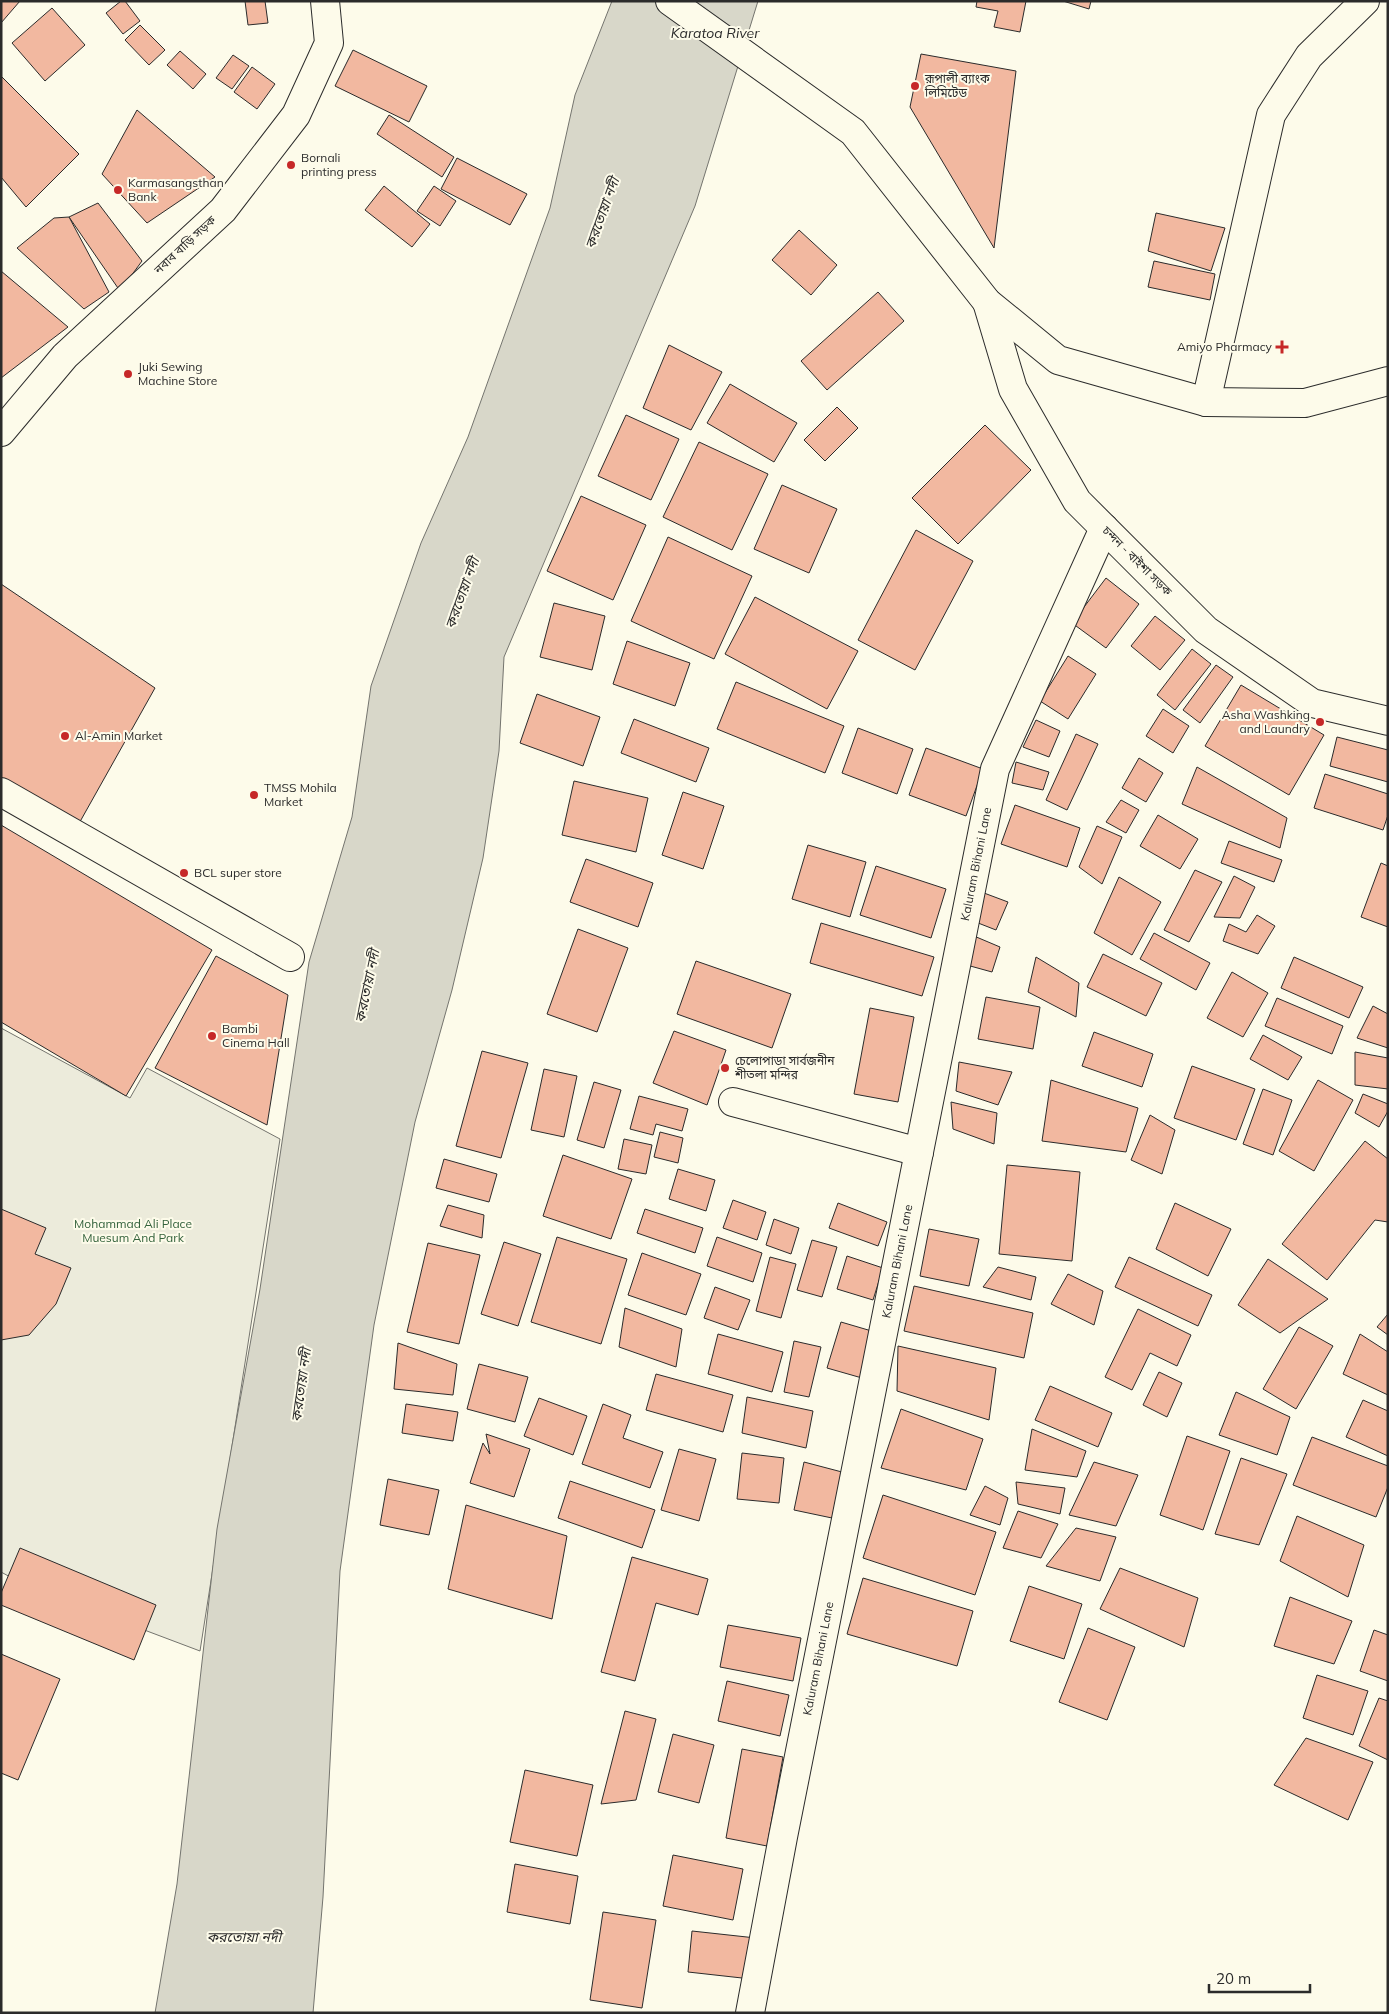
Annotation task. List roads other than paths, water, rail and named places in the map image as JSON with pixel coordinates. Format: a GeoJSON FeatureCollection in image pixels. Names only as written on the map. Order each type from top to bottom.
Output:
{"type":"FeatureCollection","features":[{"type":"Feature","properties":{"kind":"street","name":"নবাব বাড়ি সড়ক"},"geometry":{"type":"LineString","coordinates":[[1,432],[65,356],[223,210],[296,115],[329,43],[325,1]]}},
{"type":"Feature","properties":{"kind":"street"},"geometry":{"type":"LineString","coordinates":[[670,1],[853,132],[987,302],[1058,360],[1206,402],[1305,403],[1388,381]]}},
{"type":"Feature","properties":{"kind":"street"},"geometry":{"type":"LineString","coordinates":[[1206,402],[1271,116],[1310,56],[1365,1]]}},
{"type":"Feature","properties":{"kind":"street","name":"চন্দন - বাইশা সড়ক"},"geometry":{"type":"LineString","coordinates":[[987,302],[1013,389],[1077,502],[1206,630],[1312,703],[1388,721]]}},
{"type":"Feature","properties":{"kind":"street","name":"Kaluram Bihani Lane"},"geometry":{"type":"LineString","coordinates":[[750,2013],[995,770],[1104,528]]}},
{"type":"Feature","properties":{"kind":"street"},"geometry":{"type":"LineString","coordinates":[[1,792],[290,958]]}},
{"type":"Feature","properties":{"kind":"street"},"geometry":{"type":"LineString","coordinates":[[733,1102],[919,1152]]}},
{"type":"Feature","properties":{"kind":"water","name":"করতোয়া নদী"},"geometry":{"type":"Polygon","coordinates":[[[612,1],[758,1],[695,206],[504,657],[499,751],[483,858],[452,990],[415,1122],[374,1325],[340,1571],[323,1897],[313,2013],[155,2013],[177,1884],[217,1529],[260,1289],[309,962],[352,817],[371,686],[421,543],[468,437],[550,208],[575,95],[612,1]]]}},
{"type":"Feature","properties":{"kind":"place","name":"রূপালী ব্যাংক লিমিটেড"},"geometry":{"type":"Point","coordinates":[915,86]}},
{"type":"Feature","properties":{"kind":"place","name":"Bornali printing press"},"geometry":{"type":"Point","coordinates":[291,165]}},
{"type":"Feature","properties":{"kind":"place","name":"Karmasangsthan Bank"},"geometry":{"type":"Point","coordinates":[118,190]}},
{"type":"Feature","properties":{"kind":"place","name":"Amiyo Pharmacy"},"geometry":{"type":"Point","coordinates":[1282,347]}},
{"type":"Feature","properties":{"kind":"place","name":"Juki Sewing Machine Store"},"geometry":{"type":"Point","coordinates":[128,374]}},
{"type":"Feature","properties":{"kind":"place","name":"Asha Washking and Laundry"},"geometry":{"type":"Point","coordinates":[1320,722]}},
{"type":"Feature","properties":{"kind":"place","name":"Al-Amin Market"},"geometry":{"type":"Point","coordinates":[65,736]}},
{"type":"Feature","properties":{"kind":"place","name":"TMSS Mohila Market"},"geometry":{"type":"Point","coordinates":[254,795]}},
{"type":"Feature","properties":{"kind":"place","name":"BCL super store"},"geometry":{"type":"Point","coordinates":[184,873]}},
{"type":"Feature","properties":{"kind":"place","name":"Bambi Cinema Hall"},"geometry":{"type":"Point","coordinates":[212,1036]}},
{"type":"Feature","properties":{"kind":"place","name":"চেলোপাড়া সার্বজনীন শীতলা মন্দির"},"geometry":{"type":"Point","coordinates":[725,1068]}},
{"type":"Feature","properties":{"kind":"water label","name":"Karatoa River"},"geometry":{"type":"Point","coordinates":[715,33]}},
{"type":"Feature","properties":{"kind":"park label","name":"Mohammad Ali Place Muesum And Park"},"geometry":{"type":"Point","coordinates":[133,1231]}}]}
